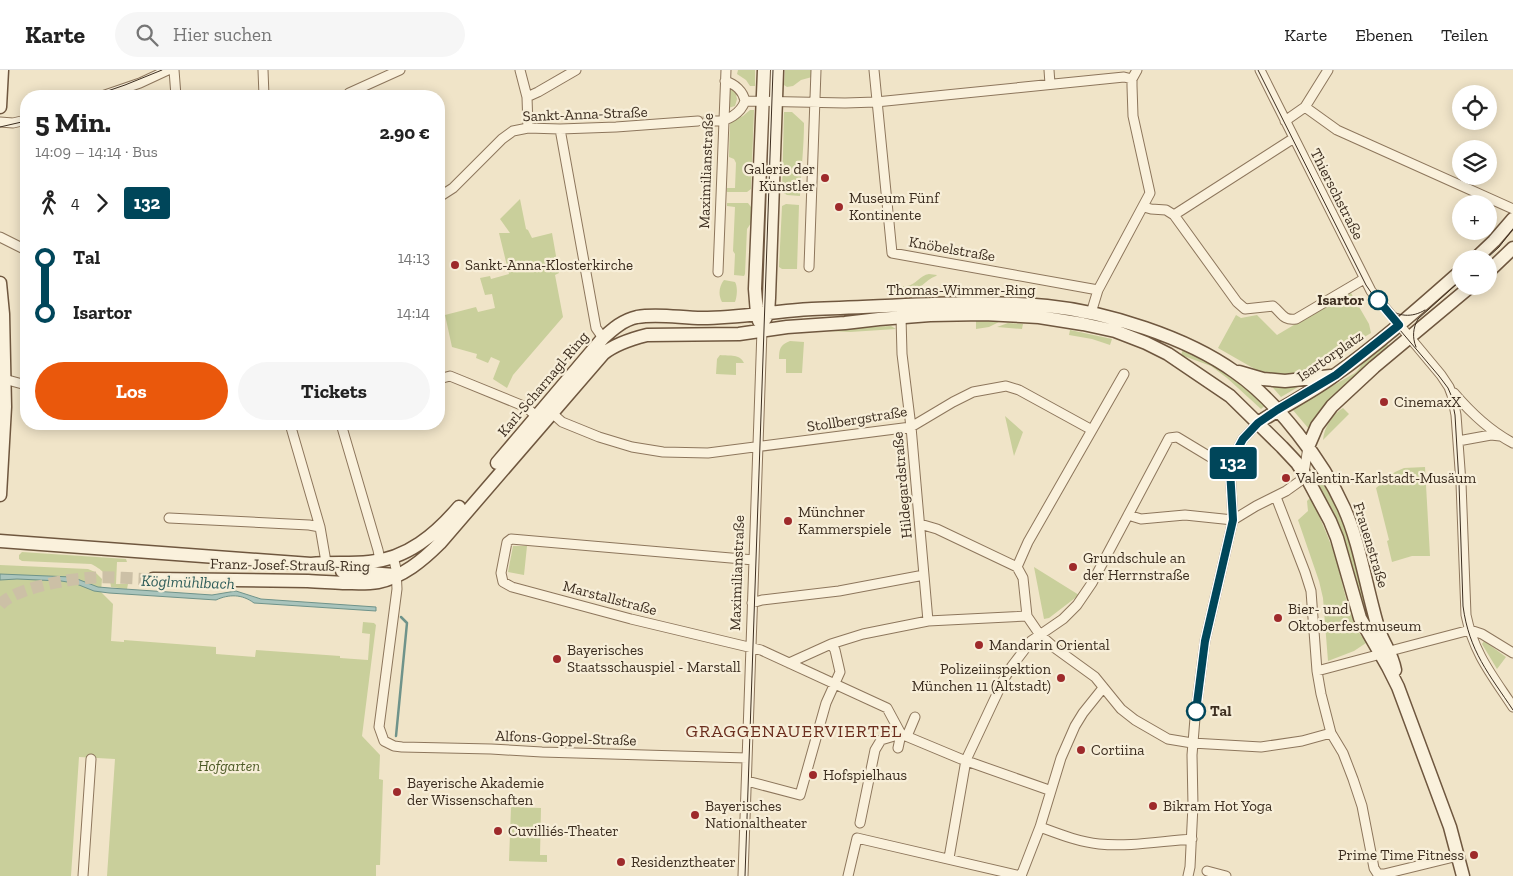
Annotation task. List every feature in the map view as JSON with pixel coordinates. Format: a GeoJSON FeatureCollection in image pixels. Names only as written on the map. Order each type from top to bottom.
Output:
{"type":"FeatureCollection","features":[{"type":"Feature","properties":{"kind":"main road"},"geometry":{"type":"LineString","coordinates":[[0,107],[2,70]]}},
{"type":"Feature","properties":{"kind":"main road","name":"Maximilianstraße"},"geometry":{"type":"LineString","coordinates":[[762,330],[769,101],[764,70]]}},
{"type":"Feature","properties":{"kind":"main road","name":"Maximilianstraße"},"geometry":{"type":"LineString","coordinates":[[769,101],[777,70]]}},
{"type":"Feature","properties":{"kind":"main road"},"geometry":{"type":"LineString","coordinates":[[1485,250],[1513,219]]}},
{"type":"Feature","properties":{"kind":"main road"},"geometry":{"type":"LineString","coordinates":[[1497,263],[1513,248]]}},
{"type":"Feature","properties":{"kind":"main road","name":"Isartorplatz"},"geometry":{"type":"LineString","coordinates":[[1258,423],[1336,375],[1399,325],[1452,278]]}},
{"type":"Feature","properties":{"kind":"main road"},"geometry":{"type":"LineString","coordinates":[[0,283],[3,314],[5,407],[0,495]]}},
{"type":"Feature","properties":{"kind":"main road"},"geometry":{"type":"LineString","coordinates":[[1308,447],[1317,426],[1332,406],[1374,367],[1460,295]]}},
{"type":"Feature","properties":{"kind":"main road","name":"Thomas-Wimmer-Ring"},"geometry":{"type":"LineString","coordinates":[[762,313],[788,310],[946,304],[1048,306],[1091,313],[1137,326],[1185,344],[1234,371],[1258,390],[1277,410]]}},
{"type":"Feature","properties":{"kind":"main road"},"geometry":{"type":"LineString","coordinates":[[845,323],[851,314],[849,308]]}},
{"type":"Feature","properties":{"kind":"main road","name":"Karl-Scharnagl-Ring"},"geometry":{"type":"LineString","coordinates":[[380,560],[422,543],[441,528],[603,338],[619,324],[638,317],[651,316],[703,318],[762,313]]}},
{"type":"Feature","properties":{"kind":"main road","name":"Thomas-Wimmer-Ring"},"geometry":{"type":"LineString","coordinates":[[762,330],[938,315],[984,314],[1014,315],[1096,326],[1130,336],[1164,351],[1230,396],[1258,423]]}},
{"type":"Feature","properties":{"kind":"main road"},"geometry":{"type":"LineString","coordinates":[[626,321],[626,330],[634,338]]}},
{"type":"Feature","properties":{"kind":"main road","name":"Karl-Scharnagl-Ring"},"geometry":{"type":"LineString","coordinates":[[397,575],[428,556],[606,352],[623,342],[646,335],[740,334],[762,330]]}},
{"type":"Feature","properties":{"kind":"main road"},"geometry":{"type":"LineString","coordinates":[[1177,360],[1177,349],[1185,344]]}},
{"type":"Feature","properties":{"kind":"main road"},"geometry":{"type":"LineString","coordinates":[[1234,371],[1263,379],[1285,381],[1336,375]]}},
{"type":"Feature","properties":{"kind":"main road"},"geometry":{"type":"LineString","coordinates":[[1277,410],[1308,447]]}},
{"type":"Feature","properties":{"kind":"main road"},"geometry":{"type":"LineString","coordinates":[[1258,423],[1304,473]]}},
{"type":"Feature","properties":{"kind":"main road"},"geometry":{"type":"LineString","coordinates":[[1282,447],[1298,449],[1308,447]]}},
{"type":"Feature","properties":{"kind":"main road","name":"Frauenstraße"},"geometry":{"type":"LineString","coordinates":[[1308,447],[1329,480],[1351,526],[1386,653]]}},
{"type":"Feature","properties":{"kind":"main road","name":"Frauenstraße"},"geometry":{"type":"LineString","coordinates":[[1304,473],[1322,505],[1337,538],[1360,618],[1395,666],[1398,687],[1442,804],[1463,876]]}},
{"type":"Feature","properties":{"kind":"main road","name":"Franz-Josef-Strauß-Ring"},"geometry":{"type":"LineString","coordinates":[[0,541],[311,564],[326,562],[358,563],[380,560]]}},
{"type":"Feature","properties":{"kind":"main road","name":"Franz-Josef-Strauß-Ring"},"geometry":{"type":"LineString","coordinates":[[311,564],[326,569],[397,575]]}},
{"type":"Feature","properties":{"kind":"main road","name":"Franz-Josef-Strauß-Ring"},"geometry":{"type":"LineString","coordinates":[[153,579],[358,583],[379,582],[397,575]]}},
{"type":"Feature","properties":{"kind":"street"},"geometry":{"type":"LineString","coordinates":[[120,90],[168,70]]}},
{"type":"Feature","properties":{"kind":"street"},"geometry":{"type":"LineString","coordinates":[[174,70],[176,90]]}},
{"type":"Feature","properties":{"kind":"street"},"geometry":{"type":"LineString","coordinates":[[264,70],[264,90]]}},
{"type":"Feature","properties":{"kind":"street"},"geometry":{"type":"LineString","coordinates":[[357,90],[400,70]]}},
{"type":"Feature","properties":{"kind":"street"},"geometry":{"type":"LineString","coordinates":[[520,70],[526,97],[528,128]]}},
{"type":"Feature","properties":{"kind":"street"},"geometry":{"type":"LineString","coordinates":[[526,97],[576,70]]}},
{"type":"Feature","properties":{"kind":"street","name":"Maximilianstraße"},"geometry":{"type":"LineString","coordinates":[[718,272],[719,121],[726,70]]}},
{"type":"Feature","properties":{"kind":"street"},"geometry":{"type":"LineString","coordinates":[[809,267],[816,70]]}},
{"type":"Feature","properties":{"kind":"street","name":"Knöbelstraße"},"geometry":{"type":"LineString","coordinates":[[874,70],[892,253],[1098,290]]}},
{"type":"Feature","properties":{"kind":"street"},"geometry":{"type":"LineString","coordinates":[[1049,70],[1050,84]]}},
{"type":"Feature","properties":{"kind":"street"},"geometry":{"type":"LineString","coordinates":[[1091,313],[1098,290],[1150,193],[1133,116],[1132,79],[1137,70]]}},
{"type":"Feature","properties":{"kind":"street","name":"Thierschstraße"},"geometry":{"type":"LineString","coordinates":[[1260,70],[1371,291],[1454,394],[1478,418],[1500,436],[1513,443]]}},
{"type":"Feature","properties":{"kind":"street"},"geometry":{"type":"LineString","coordinates":[[1285,121],[1305,108],[1328,70]]}},
{"type":"Feature","properties":{"kind":"street"},"geometry":{"type":"LineString","coordinates":[[745,101],[876,102],[1127,77],[1132,79]]}},
{"type":"Feature","properties":{"kind":"street"},"geometry":{"type":"LineString","coordinates":[[719,121],[739,111],[745,101],[743,94],[726,81]]}},
{"type":"Feature","properties":{"kind":"street"},"geometry":{"type":"LineString","coordinates":[[1305,108],[1337,130],[1513,209]]}},
{"type":"Feature","properties":{"kind":"street"},"geometry":{"type":"LineString","coordinates":[[0,122],[20,121]]}},
{"type":"Feature","properties":{"kind":"street","name":"Sankt-Anna-Straße"},"geometry":{"type":"LineString","coordinates":[[445,193],[453,188],[502,139],[513,131],[528,128],[560,129],[645,126],[698,121]]}},
{"type":"Feature","properties":{"kind":"street"},"geometry":{"type":"LineString","coordinates":[[560,129],[596,328],[603,338]]}},
{"type":"Feature","properties":{"kind":"street"},"geometry":{"type":"LineString","coordinates":[[1174,215],[1294,138]]}},
{"type":"Feature","properties":{"kind":"street"},"geometry":{"type":"LineString","coordinates":[[1144,207],[1166,210],[1174,215],[1241,307],[1248,309],[1273,306],[1286,318],[1296,319],[1364,279]]}},
{"type":"Feature","properties":{"kind":"street"},"geometry":{"type":"LineString","coordinates":[[0,236],[20,247]]}},
{"type":"Feature","properties":{"kind":"street","name":"Hildegardstraße"},"geometry":{"type":"LineString","coordinates":[[901,318],[902,354],[911,427],[928,621]]}},
{"type":"Feature","properties":{"kind":"street","name":"Maximilianstraße"},"geometry":{"type":"LineString","coordinates":[[743,876],[762,330]]}},
{"type":"Feature","properties":{"kind":"street"},"geometry":{"type":"LineString","coordinates":[[1017,567],[1028,542],[1124,374]]}},
{"type":"Feature","properties":{"kind":"street"},"geometry":{"type":"LineString","coordinates":[[445,377],[450,376],[526,407],[536,416]]}},
{"type":"Feature","properties":{"kind":"street"},"geometry":{"type":"LineString","coordinates":[[4,379],[20,383]]}},
{"type":"Feature","properties":{"kind":"street","name":"Stollbergstraße"},"geometry":{"type":"LineString","coordinates":[[552,413],[562,422],[625,445],[649,451],[708,453],[911,427],[973,392],[1006,386],[1019,390],[1092,430]]}},
{"type":"Feature","properties":{"kind":"street"},"geometry":{"type":"LineString","coordinates":[[1449,387],[1456,408],[1465,606],[1473,643],[1483,662],[1513,707]]}},
{"type":"Feature","properties":{"kind":"street"},"geometry":{"type":"LineString","coordinates":[[1188,876],[1192,839],[1192,743],[1205,641],[1233,520],[1230,470],[1243,439],[1258,423]]}},
{"type":"Feature","properties":{"kind":"street"},"geometry":{"type":"LineString","coordinates":[[292,430],[320,527],[326,562]]}},
{"type":"Feature","properties":{"kind":"street"},"geometry":{"type":"LineString","coordinates":[[343,430],[380,560]]}},
{"type":"Feature","properties":{"kind":"street"},"geometry":{"type":"LineString","coordinates":[[1458,441],[1491,435],[1500,436]]}},
{"type":"Feature","properties":{"kind":"street"},"geometry":{"type":"LineString","coordinates":[[950,858],[966,760],[1004,679],[1031,641],[1063,619],[1077,606],[1092,582],[1169,438],[1177,437],[1230,470]]}},
{"type":"Feature","properties":{"kind":"street"},"geometry":{"type":"LineString","coordinates":[[1128,515],[1141,519],[1186,516],[1233,520],[1276,497],[1300,481],[1304,473],[1308,447]]}},
{"type":"Feature","properties":{"kind":"street"},"geometry":{"type":"LineString","coordinates":[[1276,497],[1311,591],[1316,671],[1324,707],[1332,733],[1343,753],[1362,806],[1374,868],[1379,875],[1458,856]]}},
{"type":"Feature","properties":{"kind":"street"},"geometry":{"type":"LineString","coordinates":[[169,518],[320,527]]}},
{"type":"Feature","properties":{"kind":"street"},"geometry":{"type":"LineString","coordinates":[[920,524],[1017,567],[1023,578],[1027,616],[1040,635],[1095,677],[1121,709],[1135,720],[1168,739],[1192,743],[1261,747],[1302,741],[1332,733]]}},
{"type":"Feature","properties":{"kind":"street","name":"Marstallstraße"},"geometry":{"type":"LineString","coordinates":[[751,647],[631,619],[512,586],[502,582],[502,573],[507,542],[511,539],[754,560]]}},
{"type":"Feature","properties":{"kind":"street"},"geometry":{"type":"LineString","coordinates":[[393,556],[397,575]]}},
{"type":"Feature","properties":{"kind":"street","name":"Alfons-Goppel-Straße"},"geometry":{"type":"LineString","coordinates":[[397,575],[395,606],[379,727],[384,742],[402,747],[747,758]]}},
{"type":"Feature","properties":{"kind":"street"},"geometry":{"type":"LineString","coordinates":[[752,603],[762,600],[839,591],[924,575]]}},
{"type":"Feature","properties":{"kind":"street"},"geometry":{"type":"LineString","coordinates":[[789,663],[831,644],[863,634],[928,621],[1027,616]]}},
{"type":"Feature","properties":{"kind":"street"},"geometry":{"type":"LineString","coordinates":[[1316,671],[1470,630],[1482,634],[1513,653]]}},
{"type":"Feature","properties":{"kind":"street"},"geometry":{"type":"LineString","coordinates":[[746,781],[800,795],[826,703],[840,672],[835,650],[831,644]]}},
{"type":"Feature","properties":{"kind":"street"},"geometry":{"type":"LineString","coordinates":[[751,647],[762,650],[887,708],[906,736],[908,748]]}},
{"type":"Feature","properties":{"kind":"street"},"geometry":{"type":"LineString","coordinates":[[848,876],[860,838],[1021,876],[1040,827],[1061,758],[1075,726],[1103,688]]}},
{"type":"Feature","properties":{"kind":"street"},"geometry":{"type":"LineString","coordinates":[[898,748],[915,716]]}},
{"type":"Feature","properties":{"kind":"street"},"geometry":{"type":"LineString","coordinates":[[860,823],[870,776],[873,750],[881,740],[906,736],[966,760],[1046,788]]}},
{"type":"Feature","properties":{"kind":"street"},"geometry":{"type":"LineString","coordinates":[[83,876],[91,758]]}},
{"type":"Feature","properties":{"kind":"street"},"geometry":{"type":"LineString","coordinates":[[1040,827],[1065,837],[1098,844],[1128,845],[1192,839]]}},
{"type":"Feature","properties":{"kind":"street"},"geometry":{"type":"LineString","coordinates":[[1207,871],[1226,876]]}},
{"type":"Feature","properties":{"kind":"green space"},"geometry":{"type":"Polygon","coordinates":[[[738,70],[755,70],[755,86],[750,86],[746,80],[737,74],[738,70]]]}},
{"type":"Feature","properties":{"kind":"green space"},"geometry":{"type":"Polygon","coordinates":[[[785,70],[813,70],[812,77],[787,87],[784,85],[785,70]]]}},
{"type":"Feature","properties":{"kind":"green space"},"geometry":{"type":"Polygon","coordinates":[[[728,90],[735,91],[737,99],[735,106],[728,108],[728,90]]]}},
{"type":"Feature","properties":{"kind":"green space"},"geometry":{"type":"Polygon","coordinates":[[[750,110],[754,110],[751,189],[747,192],[727,192],[727,188],[735,188],[736,163],[734,159],[729,157],[730,122],[743,116],[750,110]]]}},
{"type":"Feature","properties":{"kind":"green space"},"geometry":{"type":"Polygon","coordinates":[[[784,112],[792,112],[804,123],[800,196],[787,195],[782,192],[784,112]]]}},
{"type":"Feature","properties":{"kind":"green space"},"geometry":{"type":"Polygon","coordinates":[[[520,199],[526,229],[532,238],[552,233],[559,273],[555,275],[563,317],[513,375],[507,388],[493,379],[500,361],[491,357],[488,363],[476,358],[477,354],[452,347],[445,315],[476,307],[478,312],[495,308],[492,294],[485,295],[480,278],[490,276],[491,279],[509,274],[499,233],[510,233],[500,219],[520,199]]]}},
{"type":"Feature","properties":{"kind":"green space"},"geometry":{"type":"Polygon","coordinates":[[[727,203],[748,203],[751,207],[751,223],[747,229],[744,276],[734,275],[735,207],[727,206],[727,203]]]}},
{"type":"Feature","properties":{"kind":"green space"},"geometry":{"type":"Polygon","coordinates":[[[786,204],[799,205],[797,269],[782,269],[779,267],[782,206],[786,204]]]}},
{"type":"Feature","properties":{"kind":"green space"},"geometry":{"type":"Polygon","coordinates":[[[929,274],[937,275],[907,294],[907,286],[929,274]]]}},
{"type":"Feature","properties":{"kind":"green space"},"geometry":{"type":"Polygon","coordinates":[[[724,280],[735,282],[737,292],[735,302],[722,302],[720,291],[724,280]]]}},
{"type":"Feature","properties":{"kind":"green space"},"geometry":{"type":"Polygon","coordinates":[[[904,286],[904,294],[888,293],[888,287],[904,286]]]}},
{"type":"Feature","properties":{"kind":"green space"},"geometry":{"type":"Polygon","coordinates":[[[1351,293],[1369,324],[1371,333],[1333,356],[1326,361],[1324,366],[1309,374],[1283,378],[1260,372],[1218,348],[1236,315],[1241,318],[1257,315],[1277,335],[1351,293]]]}},
{"type":"Feature","properties":{"kind":"green space"},"geometry":{"type":"Polygon","coordinates":[[[976,318],[1003,320],[989,327],[976,329],[976,318]]]}},
{"type":"Feature","properties":{"kind":"green space"},"geometry":{"type":"Polygon","coordinates":[[[1008,323],[1023,324],[1022,329],[997,327],[1008,323]]]}},
{"type":"Feature","properties":{"kind":"green space"},"geometry":{"type":"Polygon","coordinates":[[[891,326],[896,329],[850,332],[828,331],[828,329],[891,326]]]}},
{"type":"Feature","properties":{"kind":"green space"},"geometry":{"type":"Polygon","coordinates":[[[1070,330],[1112,339],[1110,345],[1092,339],[1069,335],[1070,330]]]}},
{"type":"Feature","properties":{"kind":"green space"},"geometry":{"type":"Polygon","coordinates":[[[790,341],[804,342],[802,373],[786,373],[786,359],[779,359],[781,348],[790,341]]]}},
{"type":"Feature","properties":{"kind":"green space"},"geometry":{"type":"Polygon","coordinates":[[[1387,344],[1389,346],[1320,410],[1309,429],[1292,409],[1355,373],[1367,357],[1387,344]]]}},
{"type":"Feature","properties":{"kind":"green space"},"geometry":{"type":"Polygon","coordinates":[[[1183,349],[1227,371],[1266,405],[1261,409],[1211,366],[1181,355],[1183,349]]]}},
{"type":"Feature","properties":{"kind":"green space"},"geometry":{"type":"Polygon","coordinates":[[[720,355],[734,356],[742,360],[744,363],[736,363],[736,375],[716,374],[717,359],[720,355]]]}},
{"type":"Feature","properties":{"kind":"green space"},"geometry":{"type":"Polygon","coordinates":[[[1268,382],[1298,385],[1298,387],[1281,397],[1268,382]]]}},
{"type":"Feature","properties":{"kind":"green space"},"geometry":{"type":"Polygon","coordinates":[[[1343,408],[1349,414],[1323,440],[1325,430],[1330,421],[1343,408]]]}},
{"type":"Feature","properties":{"kind":"green space"},"geometry":{"type":"Polygon","coordinates":[[[1005,416],[1023,432],[1014,456],[1005,416]]]}},
{"type":"Feature","properties":{"kind":"green space"},"geometry":{"type":"Polygon","coordinates":[[[1425,467],[1430,556],[1412,556],[1392,562],[1387,541],[1389,540],[1376,488],[1395,472],[1404,468],[1425,467]]]}},
{"type":"Feature","properties":{"kind":"green space"},"geometry":{"type":"Polygon","coordinates":[[[1318,475],[1346,528],[1366,599],[1364,606],[1340,529],[1316,481],[1318,475]]]}},
{"type":"Feature","properties":{"kind":"green space"},"geometry":{"type":"Polygon","coordinates":[[[1311,497],[1339,568],[1346,599],[1357,629],[1362,637],[1366,637],[1369,641],[1354,651],[1328,661],[1323,598],[1298,520],[1308,511],[1307,501],[1311,497]]]}},
{"type":"Feature","properties":{"kind":"green space"},"geometry":{"type":"Polygon","coordinates":[[[513,546],[527,546],[524,575],[508,572],[513,546]]]}},
{"type":"Feature","properties":{"kind":"green space"},"geometry":{"type":"Polygon","coordinates":[[[22,552],[126,559],[127,562],[117,562],[116,584],[128,584],[127,589],[111,587],[111,583],[104,573],[91,564],[22,561],[19,559],[19,555],[22,552]]]}},
{"type":"Feature","properties":{"kind":"green space","name":"Hofgarten"},"geometry":{"type":"Polygon","coordinates":[[[0,565],[88,569],[95,572],[102,579],[101,592],[113,604],[111,641],[124,642],[124,640],[216,647],[216,654],[255,657],[256,650],[368,660],[370,634],[362,633],[363,622],[374,623],[376,625],[362,736],[380,755],[379,779],[383,780],[380,865],[376,865],[376,876],[107,876],[115,759],[79,757],[71,876],[0,876],[0,565]]]}},
{"type":"Feature","properties":{"kind":"green space"},"geometry":{"type":"Polygon","coordinates":[[[1034,567],[1079,595],[1049,618],[1044,619],[1034,567]]]}},
{"type":"Feature","properties":{"kind":"green space"},"geometry":{"type":"Polygon","coordinates":[[[1484,641],[1506,657],[1497,669],[1482,644],[1484,641]]]}},
{"type":"Feature","properties":{"kind":"green space"},"geometry":{"type":"Polygon","coordinates":[[[511,807],[541,808],[540,855],[547,855],[547,862],[509,861],[511,807]]]}},
{"type":"Feature","properties":{"kind":"water"},"geometry":{"type":"Polygon","coordinates":[[[0,574],[72,577],[98,587],[110,588],[212,595],[236,591],[261,599],[376,607],[376,611],[254,603],[245,598],[235,596],[216,600],[109,593],[94,591],[74,583],[61,581],[0,580],[0,574]]]}},
{"type":"Feature","properties":{"kind":"waterway"},"geometry":{"type":"LineString","coordinates":[[396,736],[407,623],[401,617]]}},
{"type":"Feature","properties":{"kind":"tunnel"},"geometry":{"type":"LineString","coordinates":[[698,121],[715,121]]}},
{"type":"Feature","properties":{"kind":"tunnel"},"geometry":{"type":"LineString","coordinates":[[0,605],[17,594],[41,586],[66,581],[103,577],[153,579]]}},
{"type":"Feature","properties":{"kind":"tram line"},"geometry":{"type":"LineString","coordinates":[[110,90],[162,70]]}},
{"type":"Feature","properties":{"kind":"tram line"},"geometry":{"type":"LineString","coordinates":[[745,876],[773,70]]}},
{"type":"Feature","properties":{"kind":"tram line"},"geometry":{"type":"LineString","coordinates":[[1258,70],[1366,285],[1383,310],[1439,376],[1451,395],[1455,415],[1463,606],[1466,622],[1481,661],[1513,710]]}},
{"type":"Feature","properties":{"kind":"tram line"},"geometry":{"type":"LineString","coordinates":[[0,127],[20,122]]}},
{"type":"Feature","properties":{"kind":"tram line"},"geometry":{"type":"LineString","coordinates":[[1496,250],[1513,229]]}},
{"type":"Feature","properties":{"kind":"tram line"},"geometry":{"type":"LineString","coordinates":[[1416,347],[1414,333],[1418,319],[1452,288]]}},
{"type":"Feature","properties":{"kind":"tram line"},"geometry":{"type":"LineString","coordinates":[[1386,307],[1395,313],[1405,315],[1420,313],[1425,310]]}},
{"type":"Feature","properties":{"kind":"bus line","name":"132"},"geometry":{"type":"LineString","coordinates":[[1196,711],[1205,641],[1233,520],[1230,470],[1237,450],[1243,439],[1258,423],[1326,382],[1399,325],[1378,300]]}},
{"type":"Feature","properties":{"kind":"place","name":"Galerie der Künstler"},"geometry":{"type":"Point","coordinates":[825,178]}},
{"type":"Feature","properties":{"kind":"place","name":"Museum Fünf Kontinente"},"geometry":{"type":"Point","coordinates":[839,207]}},
{"type":"Feature","properties":{"kind":"place","name":"Sankt-Anna-Klosterkirche"},"geometry":{"type":"Point","coordinates":[455,265]}},
{"type":"Feature","properties":{"kind":"place","name":"Isartor"},"geometry":{"type":"Point","coordinates":[1378,300]}},
{"type":"Feature","properties":{"kind":"place","name":"CinemaxX"},"geometry":{"type":"Point","coordinates":[1384,402]}},
{"type":"Feature","properties":{"kind":"place","name":"Valentin-Karlstadt-Musäum"},"geometry":{"type":"Point","coordinates":[1286,478]}},
{"type":"Feature","properties":{"kind":"place","name":"Münchner Kammerspiele"},"geometry":{"type":"Point","coordinates":[788,521]}},
{"type":"Feature","properties":{"kind":"place","name":"Grundschule an der Herrnstraße"},"geometry":{"type":"Point","coordinates":[1073,567]}},
{"type":"Feature","properties":{"kind":"place","name":"Bier- und Oktoberfestmuseum"},"geometry":{"type":"Point","coordinates":[1278,618]}},
{"type":"Feature","properties":{"kind":"place","name":"Mandarin Oriental"},"geometry":{"type":"Point","coordinates":[979,645]}},
{"type":"Feature","properties":{"kind":"place","name":"Bayerisches Staatsschauspiel - Marstall"},"geometry":{"type":"Point","coordinates":[557,659]}},
{"type":"Feature","properties":{"kind":"place","name":"Polizeiinspektion München 11 (Altstadt)"},"geometry":{"type":"Point","coordinates":[1061,678]}},
{"type":"Feature","properties":{"kind":"place","name":"Tal"},"geometry":{"type":"Point","coordinates":[1196,711]}},
{"type":"Feature","properties":{"kind":"place","name":"Cortiina"},"geometry":{"type":"Point","coordinates":[1081,750]}},
{"type":"Feature","properties":{"kind":"place","name":"Hofspielhaus"},"geometry":{"type":"Point","coordinates":[813,775]}},
{"type":"Feature","properties":{"kind":"place","name":"Bayerische Akademie der Wissenschaften"},"geometry":{"type":"Point","coordinates":[397,792]}},
{"type":"Feature","properties":{"kind":"place","name":"Bikram Hot Yoga"},"geometry":{"type":"Point","coordinates":[1153,806]}},
{"type":"Feature","properties":{"kind":"place","name":"Bayerisches Nationaltheater"},"geometry":{"type":"Point","coordinates":[695,815]}},
{"type":"Feature","properties":{"kind":"place","name":"Cuvilliés-Theater"},"geometry":{"type":"Point","coordinates":[498,831]}},
{"type":"Feature","properties":{"kind":"place","name":"Prime Time Fitness"},"geometry":{"type":"Point","coordinates":[1474,855]}},
{"type":"Feature","properties":{"kind":"place","name":"Residenztheater"},"geometry":{"type":"Point","coordinates":[621,862]}},
{"type":"Feature","properties":{"kind":"district","name":"GRAGGENAUERVIERTEL"},"geometry":{"type":"Point","coordinates":[794,731]}},
{"type":"Feature","properties":{"kind":"water label","name":"Köglmühlbach"},"geometry":{"type":"Point","coordinates":[188,582]}}]}
